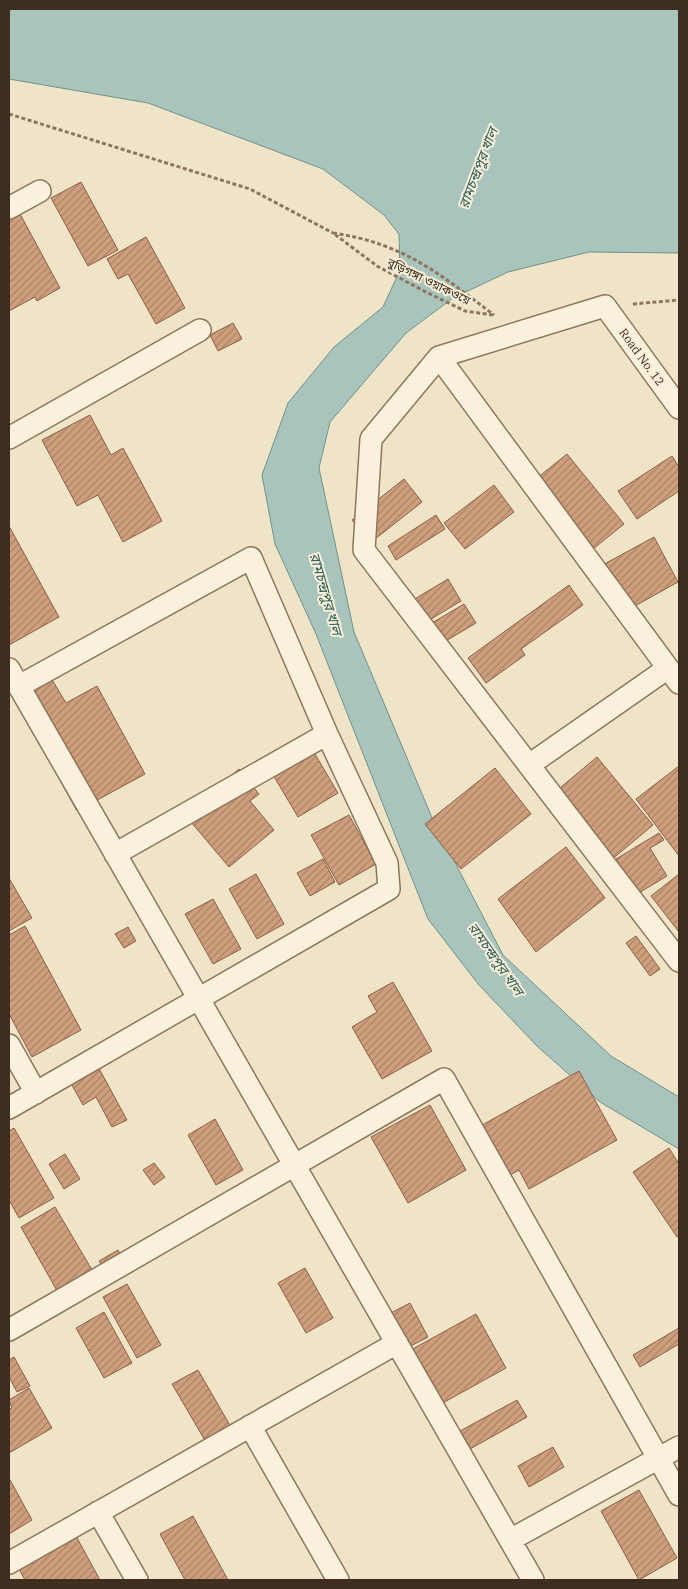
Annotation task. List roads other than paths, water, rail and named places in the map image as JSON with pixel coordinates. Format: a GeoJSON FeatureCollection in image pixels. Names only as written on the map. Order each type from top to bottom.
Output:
{"type":"FeatureCollection","features":[{"type":"Feature","properties":{"kind":"street"},"geometry":{"type":"LineString","coordinates":[[9,208],[40,191]]}},
{"type":"Feature","properties":{"kind":"street","name":"Road No. 12"},"geometry":{"type":"LineString","coordinates":[[439,357],[605,306],[679,408]]}},
{"type":"Feature","properties":{"kind":"street"},"geometry":{"type":"LineString","coordinates":[[9,438],[200,330]]}},
{"type":"Feature","properties":{"kind":"street"},"geometry":{"type":"LineString","coordinates":[[529,765],[674,675],[439,357],[371,438],[364,550],[679,961]]}},
{"type":"Feature","properties":{"kind":"street"},"geometry":{"type":"LineString","coordinates":[[9,1108],[36,1093],[199,999],[389,890],[387,863],[327,734],[251,558],[14,678],[116,854],[199,999],[294,1165],[533,1580]]}},
{"type":"Feature","properties":{"kind":"street"},"geometry":{"type":"LineString","coordinates":[[116,854],[327,734]]}},
{"type":"Feature","properties":{"kind":"street"},"geometry":{"type":"LineString","coordinates":[[9,1045],[36,1093]]}},
{"type":"Feature","properties":{"kind":"street"},"geometry":{"type":"LineString","coordinates":[[9,1330],[444,1079],[679,1495]]}},
{"type":"Feature","properties":{"kind":"street"},"geometry":{"type":"LineString","coordinates":[[9,1563],[397,1343]]}},
{"type":"Feature","properties":{"kind":"street"},"geometry":{"type":"LineString","coordinates":[[250,1426],[338,1580]]}},
{"type":"Feature","properties":{"kind":"street"},"geometry":{"type":"LineString","coordinates":[[510,1540],[679,1448]]}},
{"type":"Feature","properties":{"kind":"street"},"geometry":{"type":"LineString","coordinates":[[98,1512],[137,1580]]}},
{"type":"Feature","properties":{"kind":"water","name":"রামচন্দ্রপুর খাল"},"geometry":{"type":"Polygon","coordinates":[[[9,9],[679,9],[679,253],[589,252],[508,272],[453,298],[406,333],[330,422],[319,468],[354,632],[433,820],[503,955],[611,1056],[679,1097],[679,1149],[600,1102],[537,1046],[479,985],[428,919],[316,634],[275,544],[262,475],[288,403],[334,347],[383,307],[400,270],[399,234],[384,215],[323,169],[148,103],[9,79],[9,9]]]}}]}
